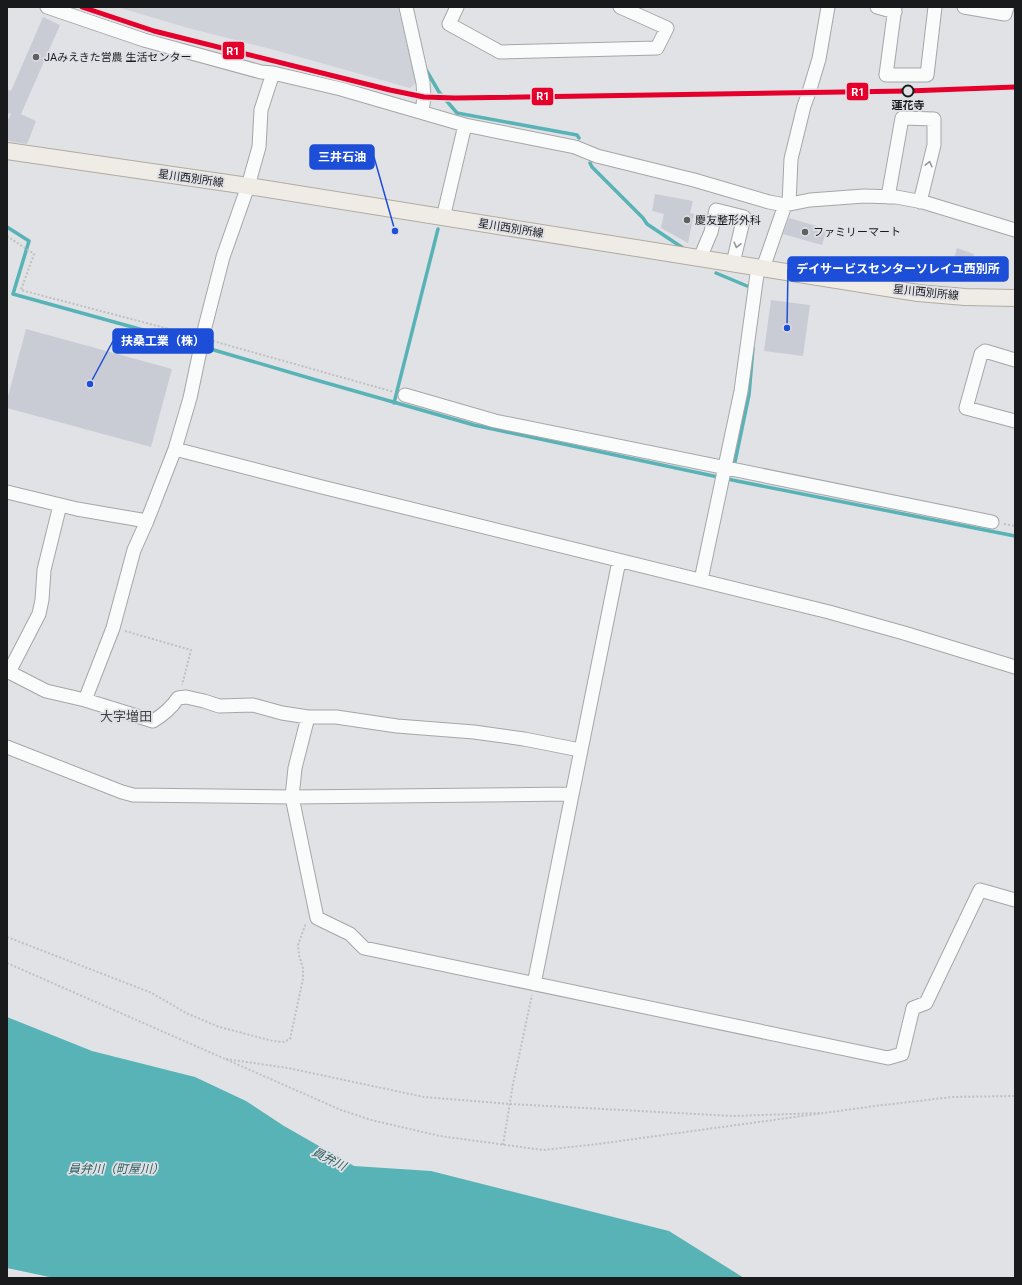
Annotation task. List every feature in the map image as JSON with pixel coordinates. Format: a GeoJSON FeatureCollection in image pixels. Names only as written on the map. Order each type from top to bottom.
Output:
{"type":"FeatureCollection","features":[{"type":"Feature","properties":{"kind":"main road","name":"星川西別所線"},"geometry":{"type":"LineString","coordinates":[[7,151],[248,186],[918,293],[965,297],[1015,298]]}},
{"type":"Feature","properties":{"kind":"street"},"geometry":{"type":"LineString","coordinates":[[47,7],[144,40],[261,72],[273,73],[341,89],[465,125],[575,147],[596,156],[769,202],[787,204],[810,200],[864,196],[896,197],[920,202],[1015,230]]}},
{"type":"Feature","properties":{"kind":"street"},"geometry":{"type":"LineString","coordinates":[[406,7],[424,83],[422,112]]}},
{"type":"Feature","properties":{"kind":"street"},"geometry":{"type":"LineString","coordinates":[[457,7],[449,24],[500,52],[657,48],[667,28],[620,7]]}},
{"type":"Feature","properties":{"kind":"street"},"geometry":{"type":"LineString","coordinates":[[701,580],[740,391],[761,267],[787,204],[791,159],[804,106],[819,59],[828,7]]}},
{"type":"Feature","properties":{"kind":"street"},"geometry":{"type":"LineString","coordinates":[[877,7],[895,9],[886,75],[927,75],[935,7]]}},
{"type":"Feature","properties":{"kind":"street"},"geometry":{"type":"LineString","coordinates":[[964,7],[1005,14],[1007,7]]}},
{"type":"Feature","properties":{"kind":"street"},"geometry":{"type":"LineString","coordinates":[[85,700],[113,628],[134,550],[148,521],[175,449],[190,398],[223,257],[248,186],[259,147],[261,110],[273,73]]}},
{"type":"Feature","properties":{"kind":"street"},"geometry":{"type":"LineString","coordinates":[[888,197],[902,118],[934,119],[934,145],[920,202]]}},
{"type":"Feature","properties":{"kind":"street"},"geometry":{"type":"LineString","coordinates":[[443,218],[465,125]]}},
{"type":"Feature","properties":{"kind":"street"},"geometry":{"type":"LineString","coordinates":[[700,258],[711,232],[716,210],[717,187]]}},
{"type":"Feature","properties":{"kind":"street"},"geometry":{"type":"LineString","coordinates":[[716,210],[744,217],[733,263]]}},
{"type":"Feature","properties":{"kind":"street"},"geometry":{"type":"LineString","coordinates":[[1015,360],[985,352],[981,354],[966,408],[1015,421]]}},
{"type":"Feature","properties":{"kind":"street"},"geometry":{"type":"LineString","coordinates":[[405,395],[495,421],[724,469],[992,522]]}},
{"type":"Feature","properties":{"kind":"street"},"geometry":{"type":"LineString","coordinates":[[175,449],[322,487],[829,612],[1015,667]]}},
{"type":"Feature","properties":{"kind":"street"},"geometry":{"type":"LineString","coordinates":[[7,492],[60,505],[148,521]]}},
{"type":"Feature","properties":{"kind":"street"},"geometry":{"type":"LineString","coordinates":[[60,505],[44,570],[42,600],[38,614],[8,672],[46,691],[85,700],[153,721],[175,703],[178,698],[186,697],[219,706],[253,705],[282,713],[308,717],[336,717],[397,726],[474,732],[524,739],[580,750]]}},
{"type":"Feature","properties":{"kind":"street"},"geometry":{"type":"LineString","coordinates":[[534,984],[619,561]]}},
{"type":"Feature","properties":{"kind":"street"},"geometry":{"type":"LineString","coordinates":[[308,717],[295,768],[292,797],[317,918],[350,934],[364,948],[888,1058],[902,1054],[913,1008],[926,1003],[980,890],[1015,900]]}},
{"type":"Feature","properties":{"kind":"street"},"geometry":{"type":"LineString","coordinates":[[7,747],[133,795],[292,797],[572,794]]}},
{"type":"Feature","properties":{"kind":"path"},"geometry":{"type":"LineString","coordinates":[[7,236],[34,254],[21,290],[202,344],[389,391]]}},
{"type":"Feature","properties":{"kind":"path"},"geometry":{"type":"LineString","coordinates":[[113,628],[191,650],[178,698]]}},
{"type":"Feature","properties":{"kind":"path"},"geometry":{"type":"LineString","coordinates":[[7,937],[152,993],[186,1014],[219,1027],[273,1041],[284,1042],[290,1040],[303,979],[304,968],[299,955],[298,944],[308,918],[315,908]]}},
{"type":"Feature","properties":{"kind":"path"},"geometry":{"type":"LineString","coordinates":[[7,963],[341,1110],[371,1120],[440,1136],[503,1145],[543,1150],[952,1097],[1015,1096]]}},
{"type":"Feature","properties":{"kind":"path"},"geometry":{"type":"LineString","coordinates":[[503,1145],[534,984]]}},
{"type":"Feature","properties":{"kind":"path"},"geometry":{"type":"LineString","coordinates":[[222,1058],[288,1068],[424,1097],[510,1104],[733,1116],[833,1112]]}},
{"type":"Feature","properties":{"kind":"shaded area"},"geometry":{"type":"Polygon","coordinates":[[[117,7],[398,7],[416,83],[410,88],[271,49],[188,28],[117,7]]]}},
{"type":"Feature","properties":{"kind":"water","name":"員弁川（町屋川）"},"geometry":{"type":"Polygon","coordinates":[[[7,1017],[92,1051],[195,1077],[246,1101],[284,1126],[354,1166],[431,1171],[669,1231],[744,1278],[54,1278],[7,1268],[7,1017]]]}},
{"type":"Feature","properties":{"kind":"building","name":"JAみえきた営農 生活センター"},"geometry":{"type":"Polygon","coordinates":[[[43,17],[60,25],[21,114],[36,121],[27,144],[13,142],[7,140],[7,122],[11,114],[7,113],[7,89],[11,91],[43,17]]]}},
{"type":"Feature","properties":{"kind":"building","name":"慶友整形外科"},"geometry":{"type":"Polygon","coordinates":[[[655,194],[693,201],[690,213],[694,214],[688,243],[661,228],[664,214],[652,211],[655,194]]]}},
{"type":"Feature","properties":{"kind":"building","name":"ファミリーマート"},"geometry":{"type":"Polygon","coordinates":[[[789,218],[827,229],[822,245],[783,234],[789,218]]]}},
{"type":"Feature","properties":{"kind":"building"},"geometry":{"type":"Polygon","coordinates":[[[957,248],[974,254],[966,280],[949,274],[957,248]]]}},
{"type":"Feature","properties":{"kind":"building"},"geometry":{"type":"Polygon","coordinates":[[[771,300],[810,305],[803,356],[764,351],[771,300]]]}},
{"type":"Feature","properties":{"kind":"building"},"geometry":{"type":"Polygon","coordinates":[[[26,329],[172,369],[151,447],[7,408],[7,400],[26,329]]]}},
{"type":"Feature","properties":{"kind":"waterway"},"geometry":{"type":"LineString","coordinates":[[425,68],[439,92],[457,113],[577,135],[579,138]]}},
{"type":"Feature","properties":{"kind":"waterway"},"geometry":{"type":"LineString","coordinates":[[590,163],[592,167],[643,218],[647,224],[683,248]]}},
{"type":"Feature","properties":{"kind":"waterway"},"geometry":{"type":"LineString","coordinates":[[7,227],[29,241],[13,294],[190,343],[474,425],[737,481],[1015,536]]}},
{"type":"Feature","properties":{"kind":"waterway"},"geometry":{"type":"LineString","coordinates":[[394,403],[438,229]]}},
{"type":"Feature","properties":{"kind":"waterway"},"geometry":{"type":"LineString","coordinates":[[716,273],[747,286]]}},
{"type":"Feature","properties":{"kind":"waterway"},"geometry":{"type":"LineString","coordinates":[[735,462],[749,395],[753,348]]}},
{"type":"Feature","properties":{"kind":"transit line","name":"R1"},"geometry":{"type":"LineString","coordinates":[[82,7],[154,31],[390,90],[424,97],[455,98],[908,91],[1015,87]]}},
{"type":"Feature","properties":{"kind":"place","name":"JAみえきた営農 生活センター"},"geometry":{"type":"Point","coordinates":[36,57]}},
{"type":"Feature","properties":{"kind":"place","name":"蓮花寺"},"geometry":{"type":"Point","coordinates":[908,91]}},
{"type":"Feature","properties":{"kind":"place","name":"慶友整形外科"},"geometry":{"type":"Point","coordinates":[687,220]}},
{"type":"Feature","properties":{"kind":"place","name":"三井石油"},"geometry":{"type":"Point","coordinates":[395,231]}},
{"type":"Feature","properties":{"kind":"place","name":"ファミリーマート"},"geometry":{"type":"Point","coordinates":[805,232]}},
{"type":"Feature","properties":{"kind":"place","name":"デイサービスセンターソレイユ西別所"},"geometry":{"type":"Point","coordinates":[787,328]}},
{"type":"Feature","properties":{"kind":"place","name":"扶桑工業（株）"},"geometry":{"type":"Point","coordinates":[90,384]}},
{"type":"Feature","properties":{"kind":"district","name":"大字増田"},"geometry":{"type":"Point","coordinates":[126,716]}},
{"type":"Feature","properties":{"kind":"water label","name":"員弁川"},"geometry":{"type":"Point","coordinates":[329,1159]}}]}
